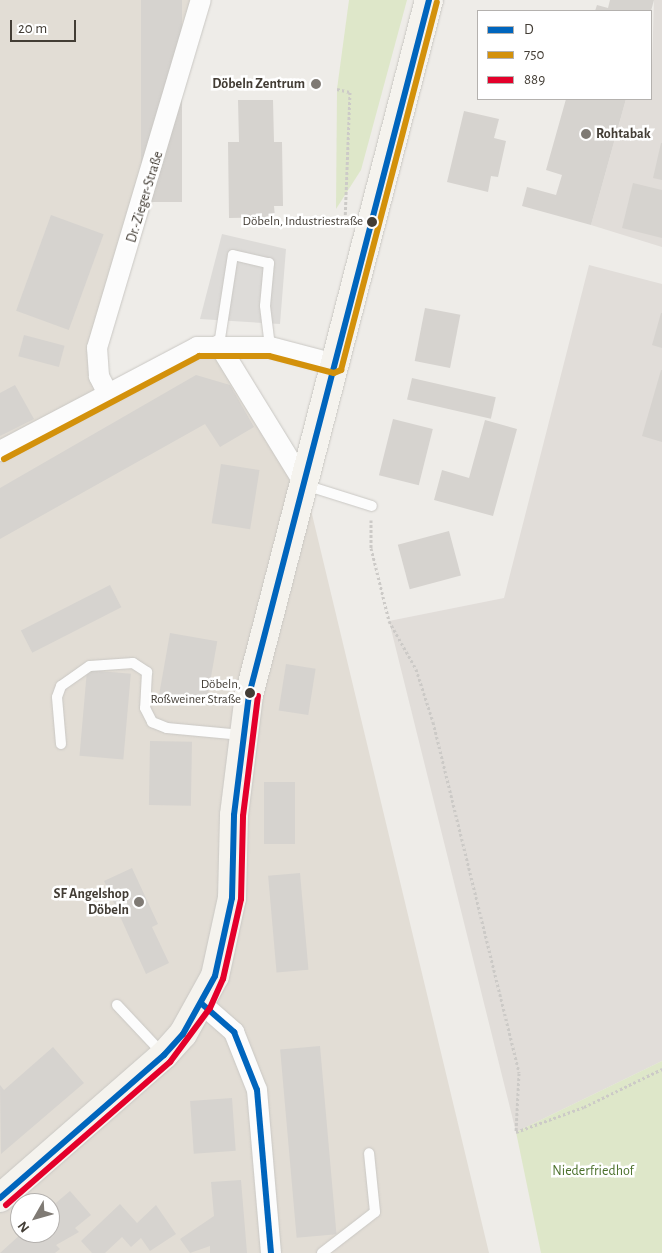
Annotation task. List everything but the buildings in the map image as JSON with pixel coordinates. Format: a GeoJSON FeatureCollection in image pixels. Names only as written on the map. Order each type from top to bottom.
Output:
{"type":"FeatureCollection","features":[{"type":"Feature","properties":{"kind":"main road"},"geometry":{"type":"LineString","coordinates":[[0,1198],[164,1056],[202,1004],[215,976],[232,898],[243,735],[249,695],[305,485],[428,0]]}},
{"type":"Feature","properties":{"kind":"street","name":"Dr.-Zieger-Straße"},"geometry":{"type":"LineString","coordinates":[[107,392],[99,376],[97,348],[201,0]]}},
{"type":"Feature","properties":{"kind":"street"},"geometry":{"type":"LineString","coordinates":[[219,345],[305,485]]}},
{"type":"Feature","properties":{"kind":"street"},"geometry":{"type":"LineString","coordinates":[[0,451],[175,356],[219,345],[270,347],[335,364]]}},
{"type":"Feature","properties":{"kind":"street"},"geometry":{"type":"LineString","coordinates":[[202,1004],[234,1032],[257,1090],[271,1253]]}},
{"type":"Feature","properties":{"kind":"lane"},"geometry":{"type":"LineString","coordinates":[[219,345],[233,255],[269,263],[265,306],[270,347]]}},
{"type":"Feature","properties":{"kind":"lane"},"geometry":{"type":"LineString","coordinates":[[305,485],[372,506]]}},
{"type":"Feature","properties":{"kind":"lane"},"geometry":{"type":"LineString","coordinates":[[61,744],[57,697],[61,686],[90,666],[132,662],[147,672],[145,708],[152,722],[167,728],[243,735]]}},
{"type":"Feature","properties":{"kind":"lane"},"geometry":{"type":"LineString","coordinates":[[117,1005],[164,1056]]}},
{"type":"Feature","properties":{"kind":"lane"},"geometry":{"type":"LineString","coordinates":[[322,1253],[375,1212],[369,1153]]}},
{"type":"Feature","properties":{"kind":"path"},"geometry":{"type":"LineString","coordinates":[[337,88],[350,92],[344,238],[366,245]]}},
{"type":"Feature","properties":{"kind":"path"},"geometry":{"type":"LineString","coordinates":[[372,506],[371,548],[389,621],[416,669],[433,722],[519,1073],[516,1132],[584,1107],[662,1069]]}},
{"type":"Feature","properties":{"kind":"shaded area"},"geometry":{"type":"Polygon","coordinates":[[[0,0],[201,0],[97,349],[107,391],[209,345],[305,485],[489,1253],[0,1253],[0,0]]]}},
{"type":"Feature","properties":{"kind":"shaded area"},"geometry":{"type":"Polygon","coordinates":[[[654,0],[662,0],[662,247],[591,225],[626,100],[652,100],[654,0]]]}},
{"type":"Feature","properties":{"kind":"shaded area"},"geometry":{"type":"Polygon","coordinates":[[[222,234],[286,249],[280,324],[200,319],[222,234]]]}},
{"type":"Feature","properties":{"kind":"shaded area"},"geometry":{"type":"Polygon","coordinates":[[[589,265],[662,284],[662,1061],[516,1132],[389,621],[504,598],[589,265]]]}},
{"type":"Feature","properties":{"kind":"green space"},"geometry":{"type":"Polygon","coordinates":[[[349,0],[407,0],[361,170],[336,209],[337,89],[349,0]]]}},
{"type":"Feature","properties":{"kind":"green space","name":"Niederfriedhof"},"geometry":{"type":"Polygon","coordinates":[[[662,1061],[662,1253],[541,1253],[516,1132],[662,1061]]]}},
{"type":"Feature","properties":{"kind":"transit line","name":"D"},"geometry":{"type":"LineString","coordinates":[[0,1198],[164,1055],[183,1034],[215,976],[232,898],[234,815],[249,695],[429,0]]}},
{"type":"Feature","properties":{"kind":"transit line","name":"750"},"geometry":{"type":"LineString","coordinates":[[4,459],[199,356],[269,356],[334,373],[341,370],[437,2]]}},
{"type":"Feature","properties":{"kind":"transit line","name":"889"},"geometry":{"type":"LineString","coordinates":[[6,1205],[170,1062],[210,1008],[223,979],[241,899],[243,816],[258,696]]}},
{"type":"Feature","properties":{"kind":"transit line","name":"D"},"geometry":{"type":"LineString","coordinates":[[202,1004],[234,1032],[257,1090],[271,1253]]}},
{"type":"Feature","properties":{"kind":"place","name":"Döbeln Zentrum"},"geometry":{"type":"Point","coordinates":[316,84]}},
{"type":"Feature","properties":{"kind":"place","name":"Rohtabak"},"geometry":{"type":"Point","coordinates":[586,134]}},
{"type":"Feature","properties":{"kind":"place","name":"Döbeln, Industriestraße"},"geometry":{"type":"Point","coordinates":[372,222]}},
{"type":"Feature","properties":{"kind":"place","name":"Döbeln, Roßweiner Straße"},"geometry":{"type":"Point","coordinates":[250,693]}},
{"type":"Feature","properties":{"kind":"place","name":"SF Angelshop Döbeln"},"geometry":{"type":"Point","coordinates":[139,902]}}]}
